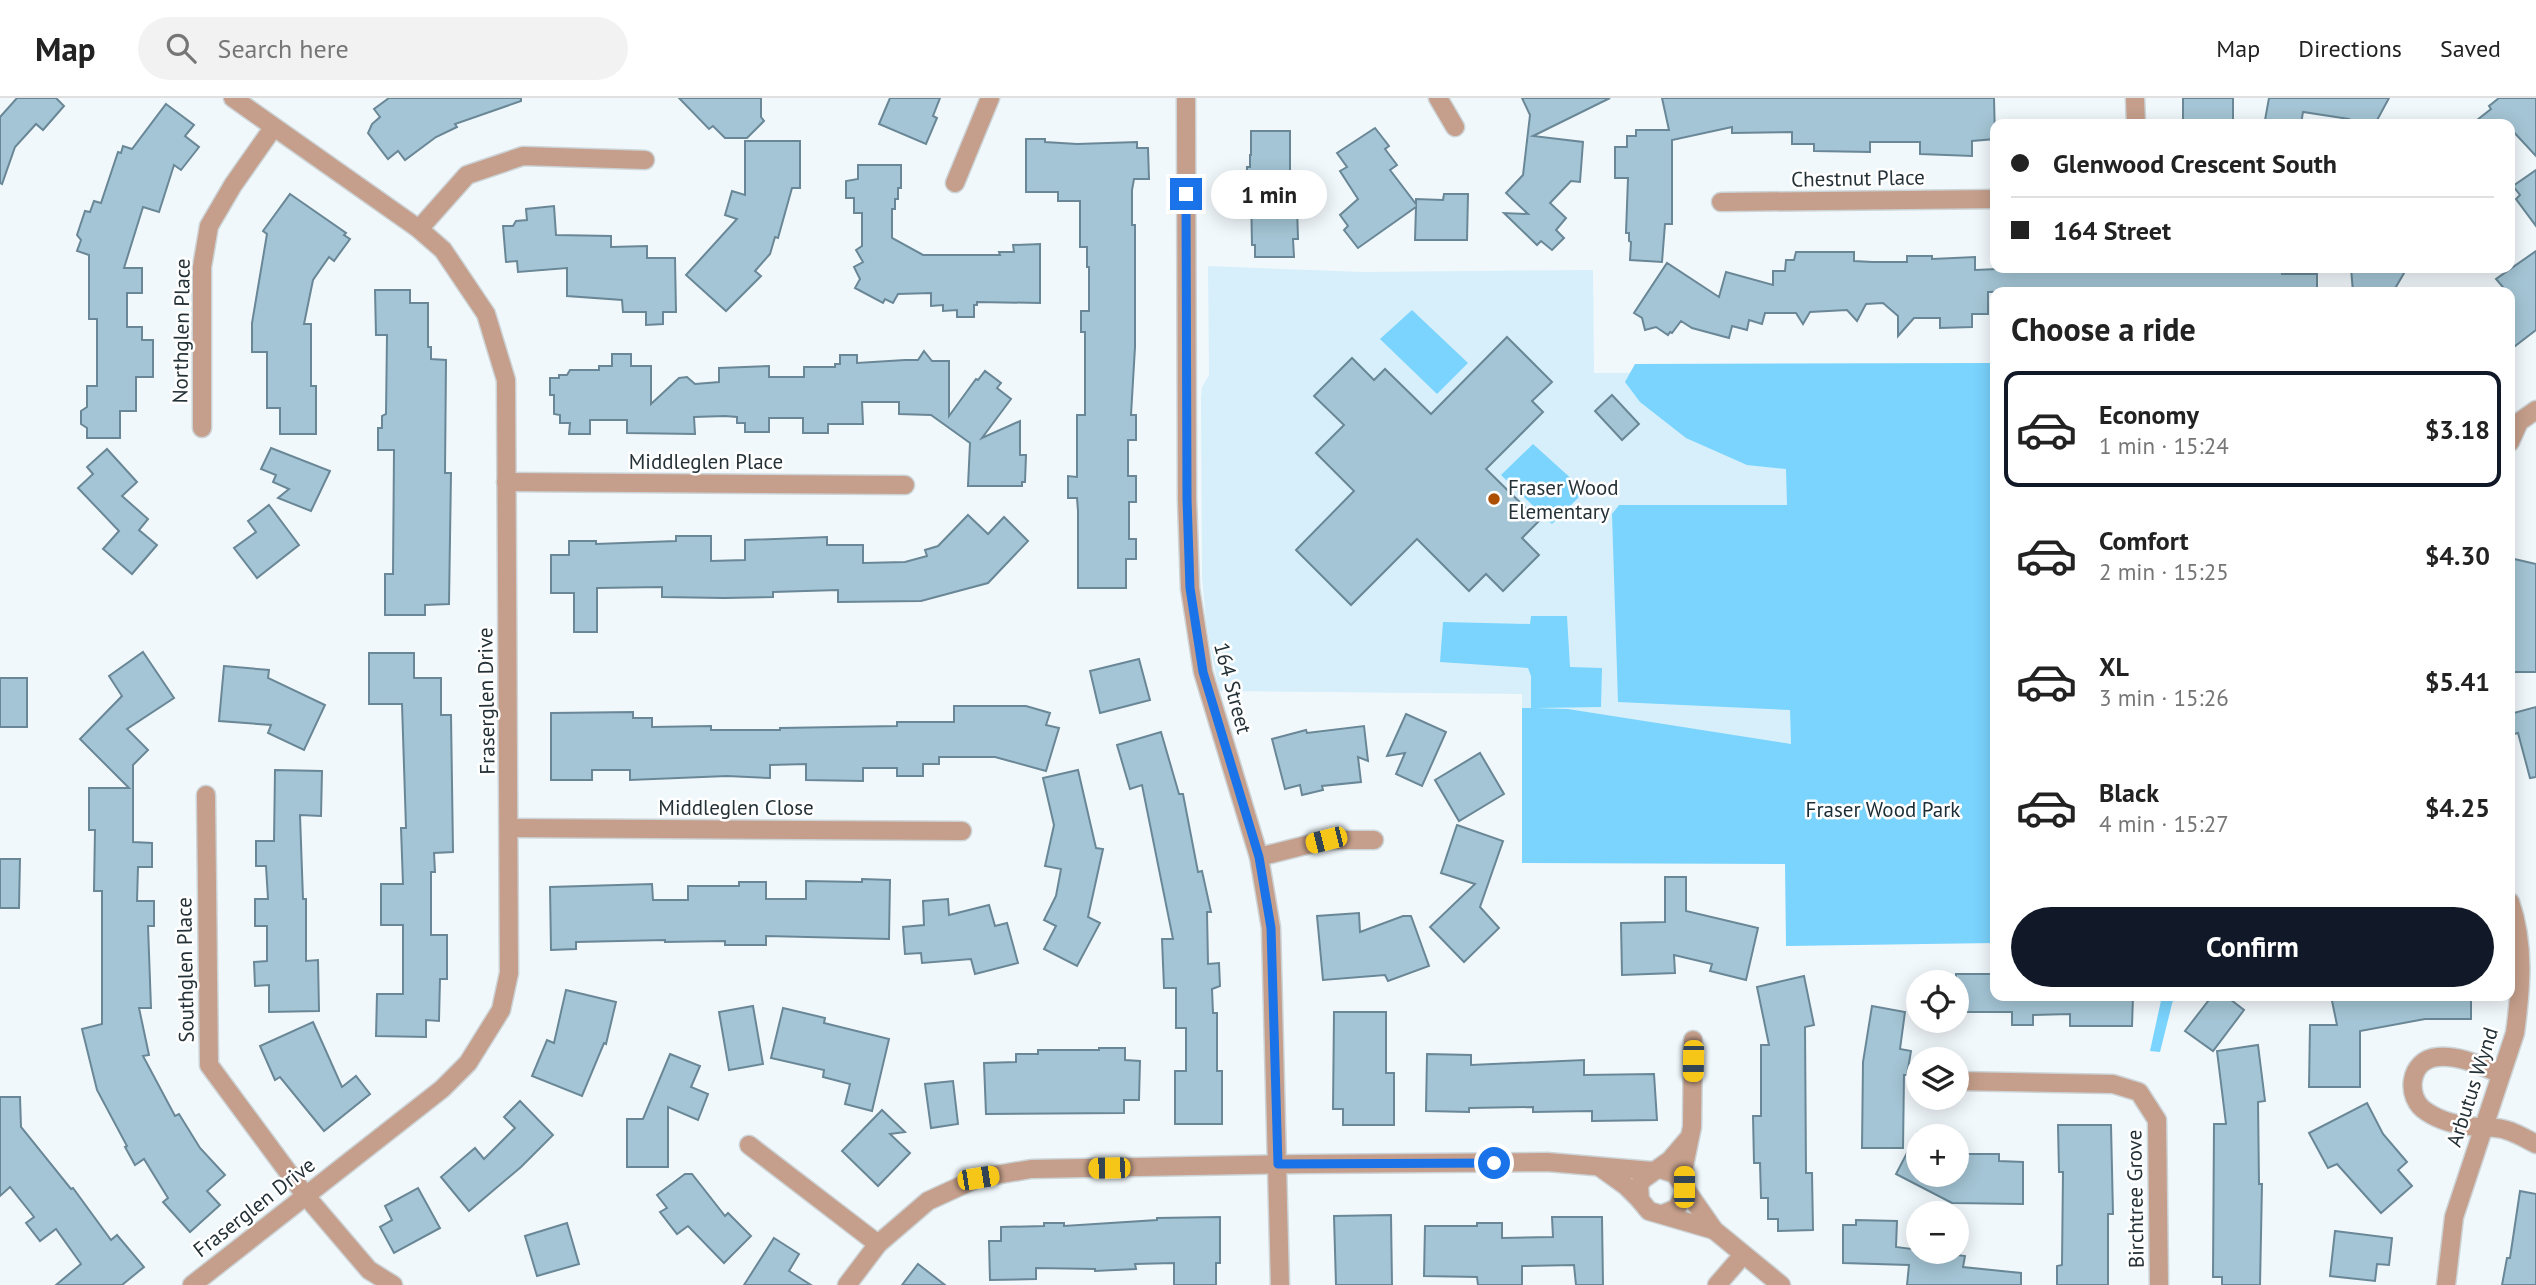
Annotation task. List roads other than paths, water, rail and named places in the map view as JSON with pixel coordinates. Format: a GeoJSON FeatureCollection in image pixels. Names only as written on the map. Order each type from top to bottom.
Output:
{"type":"FeatureCollection","features":[{"type":"Feature","properties":{"kind":"street","name":"Fraserglen Drive"},"geometry":{"type":"LineString","coordinates":[[192,1285],[442,1089],[468,1063],[501,1010],[509,973],[506,380],[486,314],[443,250],[419,229],[233,98]]}},
{"type":"Feature","properties":{"kind":"street"},"geometry":{"type":"LineString","coordinates":[[955,183],[990,98]]}},
{"type":"Feature","properties":{"kind":"street","name":"164 Street"},"geometry":{"type":"LineString","coordinates":[[1186,98],[1187,499],[1190,588],[1203,672],[1259,857],[1271,928],[1280,1285]]}},
{"type":"Feature","properties":{"kind":"street"},"geometry":{"type":"LineString","coordinates":[[1437,98],[1455,127]]}},
{"type":"Feature","properties":{"kind":"street"},"geometry":{"type":"LineString","coordinates":[[2135,98],[2136,119]]}},
{"type":"Feature","properties":{"kind":"street","name":"Northglen Place"},"geometry":{"type":"LineString","coordinates":[[202,428],[202,267],[209,226],[233,185],[273,128]]}},
{"type":"Feature","properties":{"kind":"street"},"geometry":{"type":"LineString","coordinates":[[419,229],[467,175],[523,156],[645,160]]}},
{"type":"Feature","properties":{"kind":"street","name":"Chestnut Place"},"geometry":{"type":"LineString","coordinates":[[1721,202],[1990,199]]}},
{"type":"Feature","properties":{"kind":"street"},"geometry":{"type":"LineString","coordinates":[[2515,431],[2519,422],[2536,410]]}},
{"type":"Feature","properties":{"kind":"street","name":"Middleglen Place"},"geometry":{"type":"LineString","coordinates":[[506,482],[905,485]]}},
{"type":"Feature","properties":{"kind":"street","name":"Southglen Place"},"geometry":{"type":"LineString","coordinates":[[206,795],[209,1065],[305,1195],[369,1270],[393,1285]]}},
{"type":"Feature","properties":{"kind":"street","name":"Middleglen Close"},"geometry":{"type":"LineString","coordinates":[[509,828],[962,831]]}},
{"type":"Feature","properties":{"kind":"street"},"geometry":{"type":"LineString","coordinates":[[1259,857],[1326,840],[1374,840]]}},
{"type":"Feature","properties":{"kind":"street","name":"Arbutus Wynd"},"geometry":{"type":"LineString","coordinates":[[2446,1285],[2454,1217],[2515,1033],[2520,1007],[2520,951],[2515,918]]}},
{"type":"Feature","properties":{"kind":"street"},"geometry":{"type":"LineString","coordinates":[[1663,1214],[1677,1208],[1682,1202],[1684,1166],[1692,1126],[1693,1040]]}},
{"type":"Feature","properties":{"kind":"street"},"geometry":{"type":"LineString","coordinates":[[2501,1074],[2450,1056],[2435,1057],[2421,1063],[2414,1075],[2411,1087],[2414,1101],[2425,1111],[2441,1119],[2467,1126],[2505,1129],[2536,1144]]}},
{"type":"Feature","properties":{"kind":"street","name":"Birchtree Grove"},"geometry":{"type":"LineString","coordinates":[[1969,1081],[2113,1084],[2139,1092],[2157,1120],[2158,1285]]}},
{"type":"Feature","properties":{"kind":"street"},"geometry":{"type":"LineString","coordinates":[[1640,1200],[1639,1186],[1642,1180],[1670,1160],[1688,1139]]}},
{"type":"Feature","properties":{"kind":"street"},"geometry":{"type":"LineString","coordinates":[[749,1146],[878,1244]]}},
{"type":"Feature","properties":{"kind":"street"},"geometry":{"type":"LineString","coordinates":[[847,1285],[878,1244],[928,1201],[978,1178],[1031,1169],[1547,1162],[1601,1168],[1668,1170],[1675,1174],[1714,1230],[1781,1285]]}},
{"type":"Feature","properties":{"kind":"street"},"geometry":{"type":"LineString","coordinates":[[1601,1168],[1626,1186],[1649,1211],[1714,1230]]}},
{"type":"Feature","properties":{"kind":"street"},"geometry":{"type":"LineString","coordinates":[[1717,1285],[1742,1255]]}},
{"type":"Feature","properties":{"kind":"place","name":"Fraser Wood Elementary"},"geometry":{"type":"Point","coordinates":[1494,499]}},
{"type":"Feature","properties":{"kind":"park label","name":"Fraser Wood Park"},"geometry":{"type":"Point","coordinates":[1883,809]}}]}
